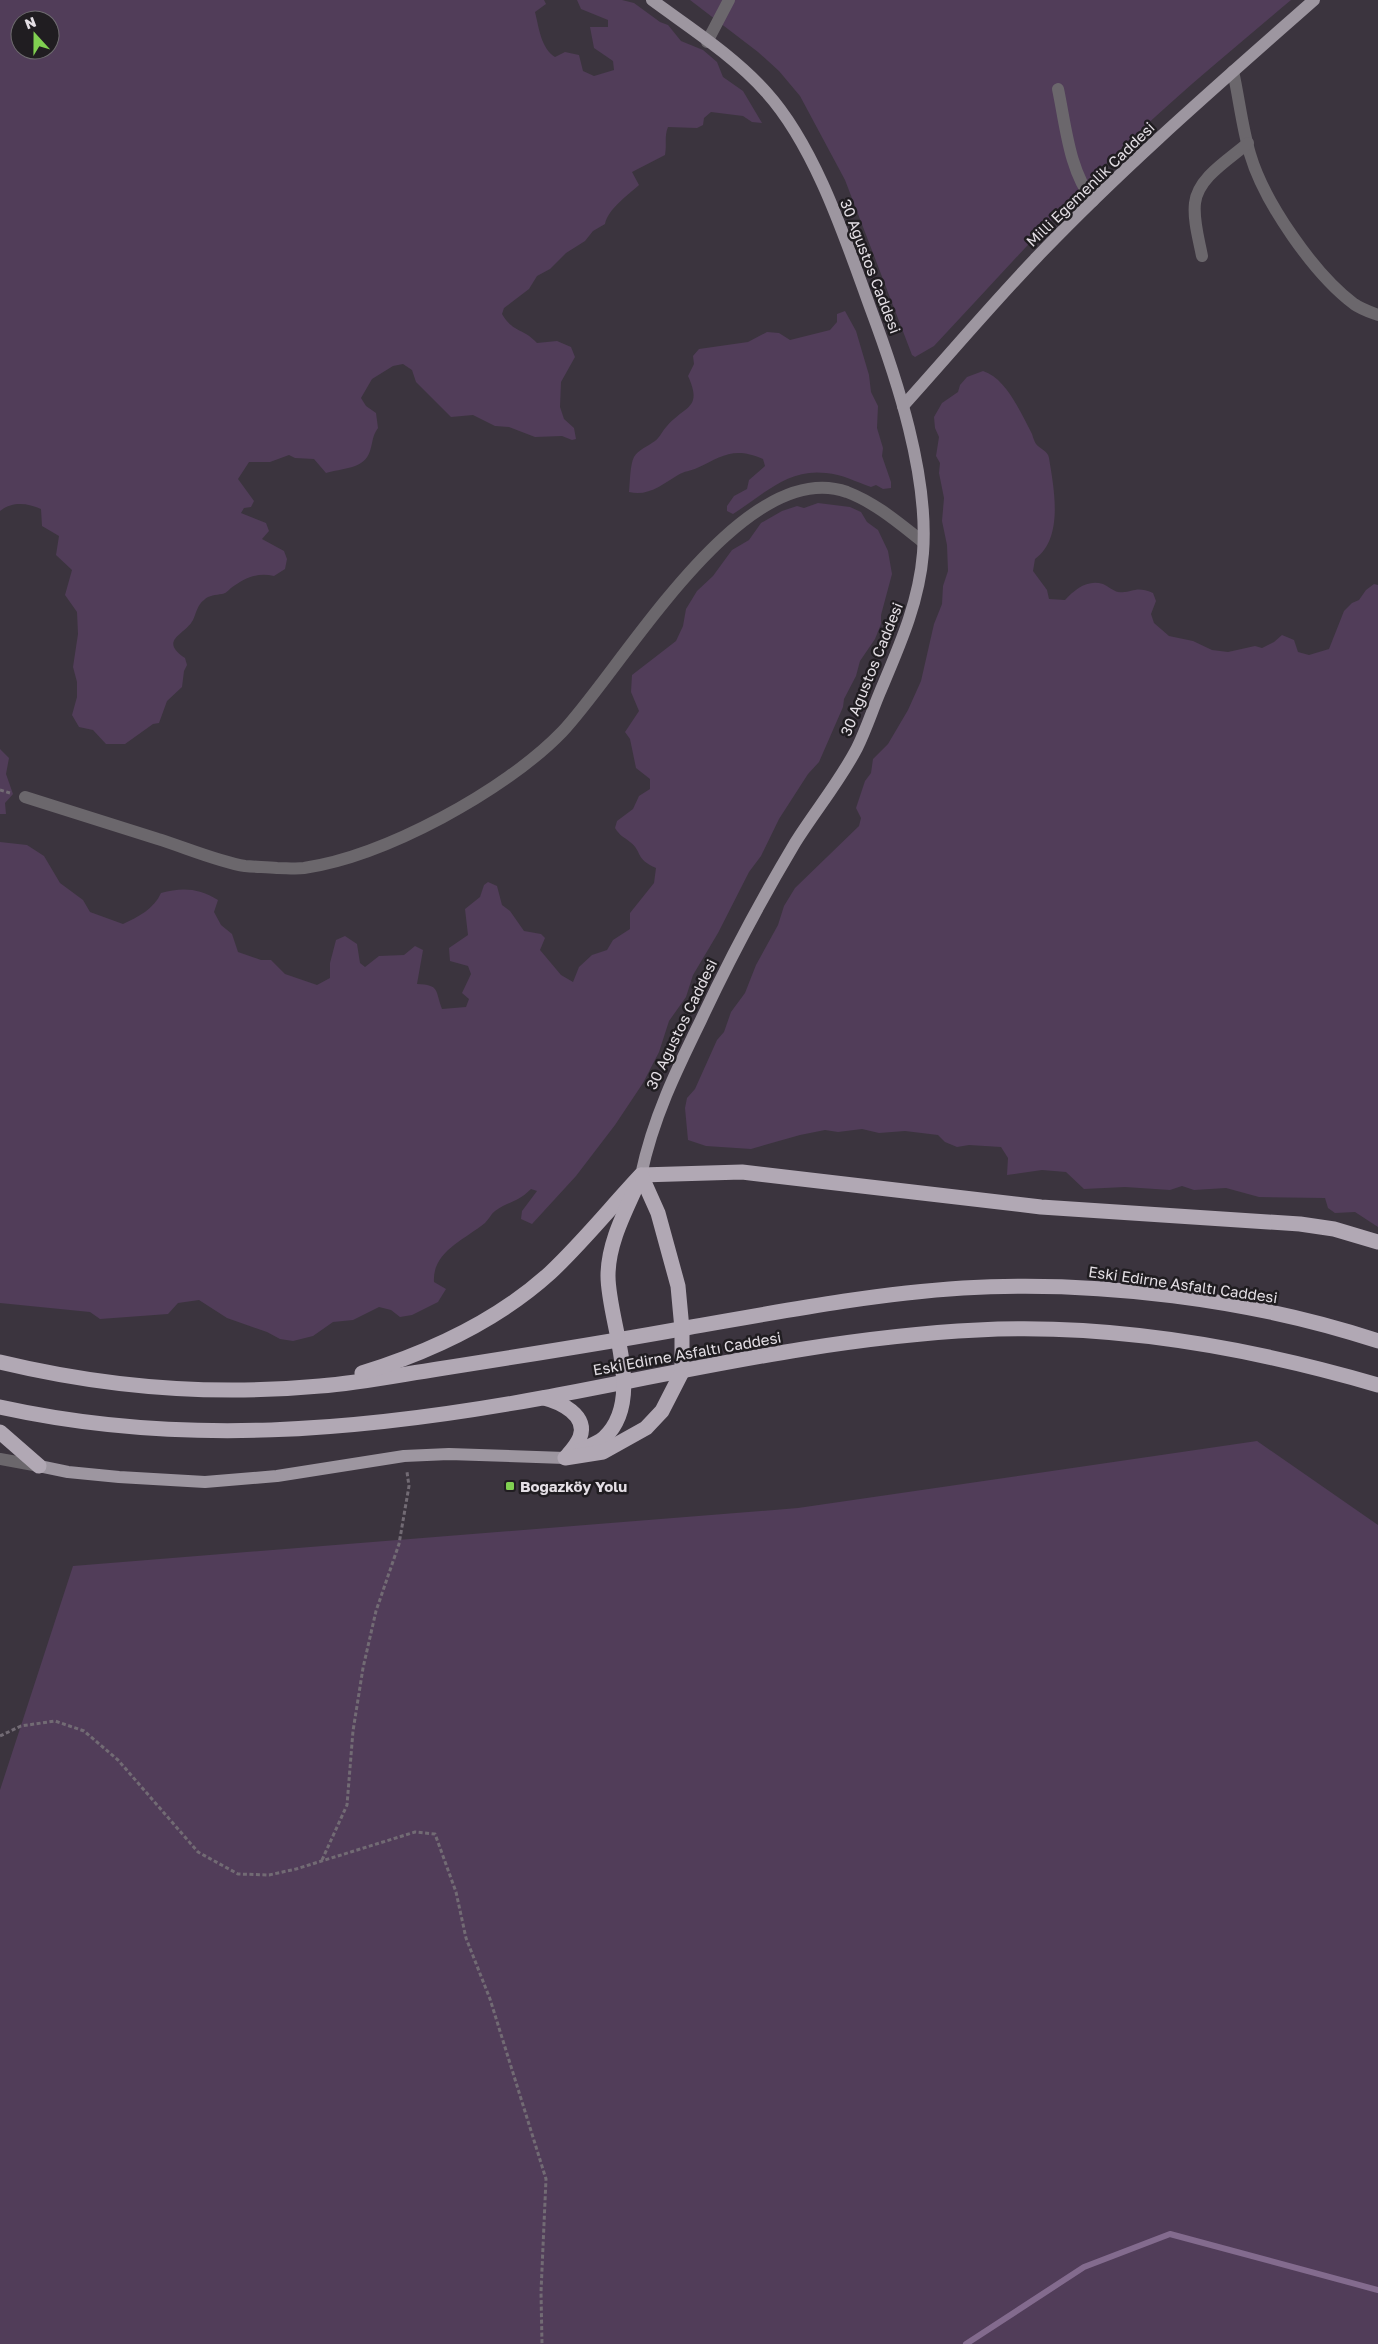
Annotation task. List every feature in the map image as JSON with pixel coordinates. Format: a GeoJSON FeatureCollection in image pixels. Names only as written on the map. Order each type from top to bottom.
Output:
{"type":"FeatureCollection","features":[{"type":"Feature","properties":{"kind":"highway"},"geometry":{"type":"LineString","coordinates":[[320,1386],[379,1368],[432,1347],[469,1329],[508,1306],[550,1273],[641,1175],[742,1172],[1022,1205],[1300,1224],[1334,1229],[1378,1242]]}},
{"type":"Feature","properties":{"kind":"highway"},"geometry":{"type":"LineString","coordinates":[[565,1458],[603,1452],[646,1428],[662,1411],[682,1372],[682,1329],[678,1286],[658,1213],[641,1175]]}},
{"type":"Feature","properties":{"kind":"highway"},"geometry":{"type":"LineString","coordinates":[[565,1458],[603,1439],[614,1426],[620,1410],[624,1382],[608,1278],[609,1256],[617,1231],[641,1175]]}},
{"type":"Feature","properties":{"kind":"highway","name":"Eski Edirne Asfaltı Caddesi"},"geometry":{"type":"LineString","coordinates":[[0,1362],[43,1372],[125,1384],[241,1390],[320,1386],[619,1340],[813,1306],[964,1288],[1042,1286],[1088,1288],[1222,1304],[1283,1315],[1378,1341]]}},
{"type":"Feature","properties":{"kind":"highway","name":"Eski Edirne Asfaltı Caddesi"},"geometry":{"type":"LineString","coordinates":[[0,1407],[110,1426],[168,1431],[230,1432],[351,1425],[408,1419],[542,1398],[754,1358],[923,1333],[981,1329],[1052,1330],[1191,1341],[1270,1356],[1378,1385]]}},
{"type":"Feature","properties":{"kind":"highway"},"geometry":{"type":"LineString","coordinates":[[542,1398],[560,1402],[574,1414],[580,1424],[581,1435],[565,1458]]}},
{"type":"Feature","properties":{"kind":"highway"},"geometry":{"type":"LineString","coordinates":[[0,1432],[39,1466]]}},
{"type":"Feature","properties":{"kind":"main road","name":"30 Ağustos Caddesi"},"geometry":{"type":"LineString","coordinates":[[641,1175],[648,1138],[660,1106],[722,975],[794,846],[856,749],[900,647],[917,598],[923,542],[923,510],[903,406],[882,338],[843,234],[789,120],[765,90],[652,0]]}},
{"type":"Feature","properties":{"kind":"main road","name":"Milli Egemenlik Caddesi"},"geometry":{"type":"LineString","coordinates":[[903,406],[1036,258],[1093,201],[1233,71],[1314,0]]}},
{"type":"Feature","properties":{"kind":"main road"},"geometry":{"type":"LineString","coordinates":[[39,1466],[68,1472],[119,1477],[205,1482],[277,1476],[404,1456],[449,1454],[565,1458]]}},
{"type":"Feature","properties":{"kind":"street"},"geometry":{"type":"LineString","coordinates":[[707,42],[729,0]]}},
{"type":"Feature","properties":{"kind":"street"},"geometry":{"type":"LineString","coordinates":[[1233,71],[1248,143],[1260,181],[1279,215],[1307,256],[1355,304],[1378,316]]}},
{"type":"Feature","properties":{"kind":"street"},"geometry":{"type":"LineString","coordinates":[[1058,89],[1075,170],[1083,188],[1093,201]]}},
{"type":"Feature","properties":{"kind":"street"},"geometry":{"type":"LineString","coordinates":[[1202,256],[1195,211],[1197,194],[1203,182],[1248,143]]}},
{"type":"Feature","properties":{"kind":"street"},"geometry":{"type":"LineString","coordinates":[[25,797],[244,866],[301,869],[360,855],[435,820],[498,784],[529,762],[562,731],[662,604],[716,543],[764,505],[795,492],[819,488],[846,492],[889,516],[923,542]]}},
{"type":"Feature","properties":{"kind":"street"},"geometry":{"type":"LineString","coordinates":[[0,1460],[39,1466]]}},
{"type":"Feature","properties":{"kind":"path"},"geometry":{"type":"LineString","coordinates":[[322,1860],[347,1805],[353,1731],[363,1668],[376,1611],[399,1544],[409,1486],[404,1456]]}},
{"type":"Feature","properties":{"kind":"path"},"geometry":{"type":"LineString","coordinates":[[0,1736],[21,1726],[55,1720],[84,1731],[118,1760],[198,1852],[238,1874],[269,1875],[415,1832],[436,1834],[456,1892],[466,1938],[490,1999],[546,2179],[541,2292],[542,2344]]}},
{"type":"Feature","properties":{"kind":"shaded area"},"geometry":{"type":"Polygon","coordinates":[[[0,0],[544,0],[546,4],[535,12],[541,37],[550,53],[555,57],[565,52],[579,55],[583,71],[594,76],[614,70],[613,61],[594,48],[590,27],[608,27],[608,20],[581,9],[577,0],[622,0],[634,3],[660,22],[668,25],[681,41],[703,50],[717,62],[723,77],[743,91],[762,123],[752,122],[743,116],[711,112],[704,118],[703,125],[697,128],[668,127],[665,155],[632,172],[639,185],[614,208],[605,224],[593,231],[585,241],[566,253],[550,269],[537,276],[529,289],[504,308],[502,314],[506,320],[514,328],[537,343],[557,341],[571,347],[575,357],[561,382],[560,407],[564,419],[574,428],[576,439],[572,440],[562,436],[535,437],[509,427],[495,426],[473,415],[451,417],[416,382],[412,370],[403,364],[393,366],[372,379],[361,398],[366,406],[376,413],[378,428],[370,451],[363,462],[326,473],[314,459],[295,458],[289,455],[270,462],[249,462],[238,479],[254,501],[251,507],[244,508],[241,513],[266,523],[269,531],[262,539],[284,551],[287,559],[285,569],[274,576],[257,575],[246,579],[224,593],[210,596],[202,602],[193,620],[174,642],[174,647],[185,658],[187,665],[184,671],[182,687],[167,701],[159,723],[153,724],[125,744],[106,744],[93,730],[79,727],[72,715],[77,697],[77,682],[73,667],[78,634],[77,612],[65,595],[72,570],[56,555],[59,536],[42,526],[41,509],[31,505],[20,504],[0,511],[0,0]]]}},
{"type":"Feature","properties":{"kind":"shaded area"},"geometry":{"type":"Polygon","coordinates":[[[690,0],[1291,0],[1159,113],[1070,200],[934,346],[915,357],[912,355],[845,180],[800,96],[779,71],[758,52],[690,0]]]}},
{"type":"Feature","properties":{"kind":"shaded area"},"geometry":{"type":"Polygon","coordinates":[[[845,311],[856,331],[869,375],[871,392],[878,406],[877,428],[891,488],[883,489],[876,485],[871,487],[832,474],[812,473],[800,475],[776,484],[733,514],[727,511],[727,506],[734,496],[747,489],[749,480],[765,466],[763,459],[744,453],[736,453],[721,456],[680,474],[649,491],[643,493],[629,492],[634,457],[655,441],[667,426],[690,406],[693,401],[694,395],[688,376],[694,364],[693,356],[699,349],[748,342],[767,332],[779,333],[790,340],[830,330],[837,322],[837,314],[845,311]]]}},
{"type":"Feature","properties":{"kind":"shaded area"},"geometry":{"type":"Polygon","coordinates":[[[983,371],[991,375],[1006,388],[1018,407],[1036,444],[1048,456],[1055,512],[1050,539],[1044,550],[1035,559],[1033,571],[1047,590],[1049,599],[1065,600],[1077,589],[1092,583],[1103,584],[1118,592],[1147,591],[1153,593],[1156,601],[1151,614],[1154,623],[1169,636],[1193,641],[1212,650],[1228,652],[1255,646],[1262,648],[1274,642],[1282,635],[1294,640],[1298,652],[1309,655],[1329,649],[1344,611],[1352,603],[1359,600],[1366,590],[1374,584],[1378,585],[1378,1227],[1355,1212],[1335,1213],[1328,1208],[1325,1198],[1259,1197],[1226,1188],[1194,1190],[1182,1186],[1170,1190],[1125,1187],[1084,1189],[1066,1172],[1042,1170],[1007,1175],[1008,1158],[1001,1147],[969,1145],[957,1147],[945,1142],[938,1135],[905,1131],[879,1133],[862,1129],[838,1132],[825,1130],[751,1149],[706,1146],[688,1140],[685,1108],[687,1098],[695,1089],[717,1040],[724,1032],[731,1012],[745,993],[756,965],[778,925],[784,906],[795,888],[859,826],[861,818],[856,808],[865,781],[871,773],[873,759],[888,744],[908,710],[921,681],[934,624],[942,604],[943,586],[948,571],[947,545],[942,521],[944,498],[939,473],[940,463],[936,456],[939,437],[935,428],[934,417],[942,403],[958,392],[960,385],[967,377],[983,371]]]}},
{"type":"Feature","properties":{"kind":"shaded area"},"geometry":{"type":"Polygon","coordinates":[[[818,503],[850,507],[861,512],[867,522],[878,530],[888,551],[892,574],[881,615],[881,624],[875,639],[860,661],[856,676],[844,699],[843,707],[819,762],[808,774],[779,819],[761,856],[749,872],[718,933],[693,975],[686,997],[669,1021],[659,1052],[643,1083],[615,1125],[576,1176],[532,1224],[521,1219],[522,1211],[537,1191],[531,1189],[521,1197],[495,1211],[485,1223],[459,1241],[444,1255],[438,1263],[435,1272],[434,1282],[446,1289],[438,1302],[412,1315],[400,1317],[391,1310],[379,1307],[353,1320],[333,1322],[313,1336],[293,1341],[280,1339],[267,1332],[227,1318],[199,1300],[178,1303],[168,1314],[100,1319],[90,1312],[0,1303],[0,842],[27,845],[44,856],[60,883],[83,900],[90,912],[123,924],[150,908],[161,893],[183,889],[211,896],[218,900],[214,912],[221,925],[232,934],[238,952],[261,960],[271,960],[285,974],[317,985],[330,978],[330,963],[336,940],[345,936],[357,944],[360,963],[365,967],[379,956],[404,955],[415,946],[423,950],[417,984],[430,986],[436,990],[442,1009],[466,1007],[469,999],[462,993],[471,974],[468,966],[450,961],[449,948],[468,935],[465,909],[480,897],[484,885],[488,882],[497,886],[502,905],[510,911],[524,931],[541,934],[545,938],[540,950],[561,975],[573,982],[579,967],[592,955],[607,950],[613,940],[630,929],[630,913],[654,883],[656,868],[644,861],[634,846],[620,835],[615,828],[617,821],[633,809],[639,796],[650,789],[650,779],[636,768],[630,739],[625,732],[639,711],[631,692],[632,675],[676,641],[683,626],[686,609],[697,591],[713,576],[732,550],[749,540],[761,523],[782,511],[797,506],[804,508],[818,503]]]}},
{"type":"Feature","properties":{"kind":"shaded area"},"geometry":{"type":"Polygon","coordinates":[[[0,749],[9,758],[6,774],[13,794],[5,803],[6,814],[0,814],[0,749]]]}},
{"type":"Feature","properties":{"kind":"shaded area"},"geometry":{"type":"Polygon","coordinates":[[[1257,1441],[1378,1525],[1378,2344],[0,2344],[0,1790],[73,1566],[798,1508],[1257,1441]]]}},
{"type":"Feature","properties":{"kind":"waterway"},"geometry":{"type":"LineString","coordinates":[[966,2344],[1084,2267],[1170,2234],[1378,2290]]}},
{"type":"Feature","properties":{"kind":"place","name":"Boğazköy Yolu"},"geometry":{"type":"Point","coordinates":[510,1486]}}]}
